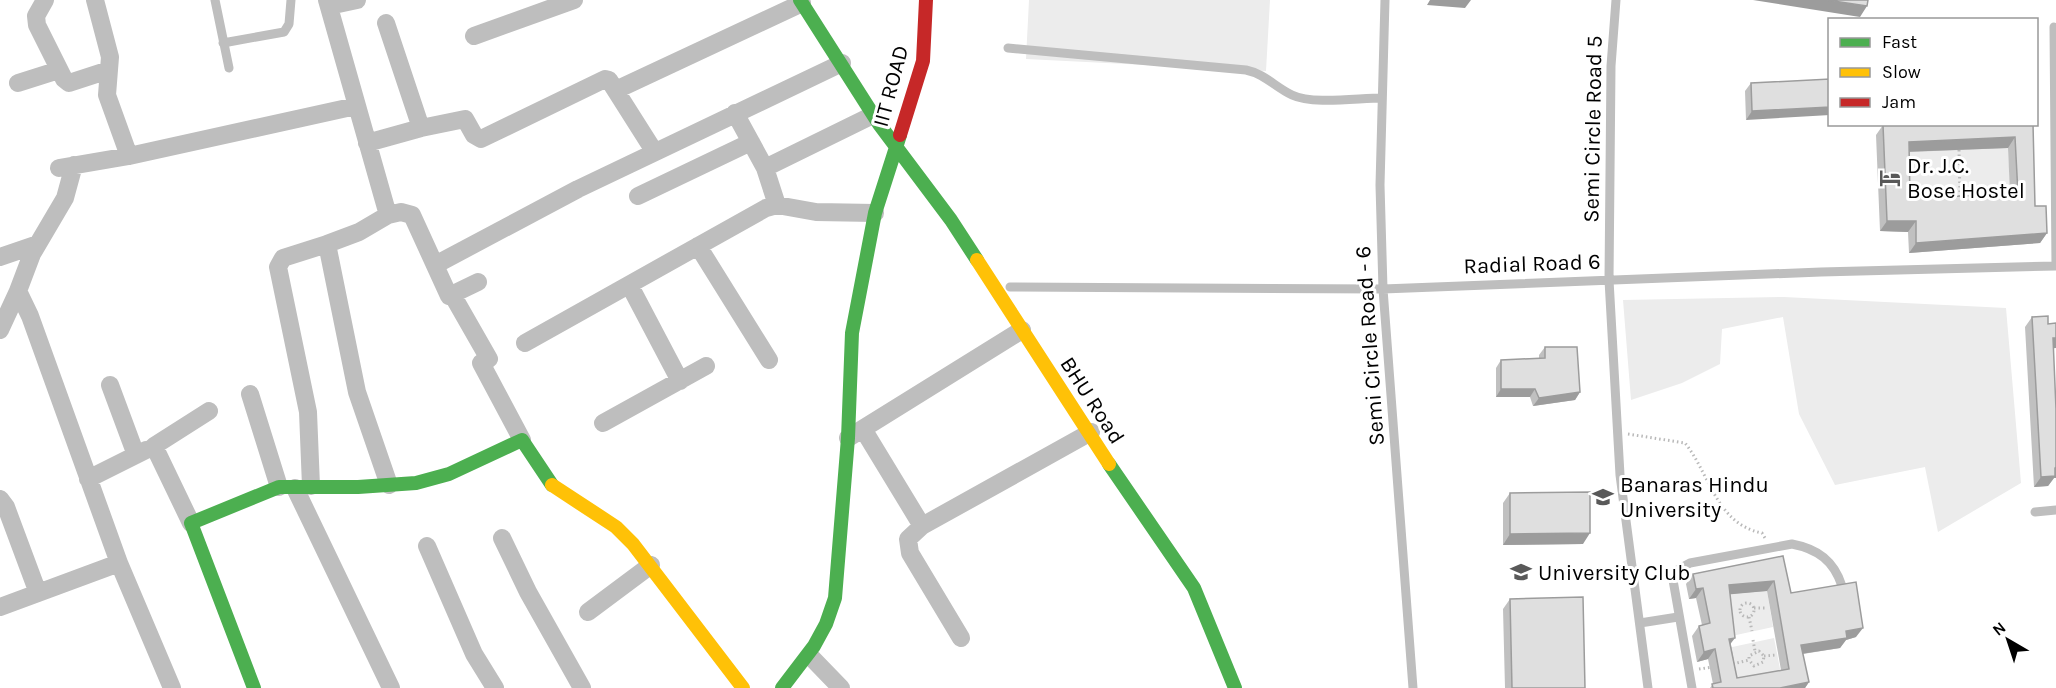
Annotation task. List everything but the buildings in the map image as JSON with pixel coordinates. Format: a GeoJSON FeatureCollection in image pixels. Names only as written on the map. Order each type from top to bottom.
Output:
{"type":"FeatureCollection","features":[{"type":"Feature","properties":{"kind":"street"},"geometry":{"type":"LineString","coordinates":[[45,0],[36,16],[37,25],[64,80],[69,83],[110,70]]}},
{"type":"Feature","properties":{"kind":"street"},"geometry":{"type":"LineString","coordinates":[[95,0],[110,57],[107,95],[129,156]]}},
{"type":"Feature","properties":{"kind":"street"},"geometry":{"type":"LineString","coordinates":[[357,0],[328,3],[388,215]]}},
{"type":"Feature","properties":{"kind":"street"},"geometry":{"type":"LineString","coordinates":[[474,36],[571,0]]}},
{"type":"Feature","properties":{"kind":"street","name":"IIT ROAD"},"geometry":{"type":"LineString","coordinates":[[782,688],[810,656],[830,620],[835,598],[856,434],[852,333],[875,213],[923,61],[926,0]]}},
{"type":"Feature","properties":{"kind":"street"},"geometry":{"type":"LineString","coordinates":[[616,90],[801,1]]}},
{"type":"Feature","properties":{"kind":"street","name":"BHU Road"},"geometry":{"type":"LineString","coordinates":[[801,1],[873,115],[951,220],[1091,432],[1116,475],[1194,588],[1233,683]]}},
{"type":"Feature","properties":{"kind":"street"},"geometry":{"type":"LineString","coordinates":[[386,23],[421,128]]}},
{"type":"Feature","properties":{"kind":"street"},"geometry":{"type":"LineString","coordinates":[[435,265],[654,151],[842,63]]}},
{"type":"Feature","properties":{"kind":"street"},"geometry":{"type":"LineString","coordinates":[[18,83],[59,70]]}},
{"type":"Feature","properties":{"kind":"street"},"geometry":{"type":"LineString","coordinates":[[367,143],[465,118],[474,135],[482,139],[600,80],[609,80],[654,151]]}},
{"type":"Feature","properties":{"kind":"street"},"geometry":{"type":"LineString","coordinates":[[0,330],[38,244],[65,198],[66,167],[129,156],[356,106]]}},
{"type":"Feature","properties":{"kind":"street"},"geometry":{"type":"LineString","coordinates":[[735,113],[765,168],[777,205]]}},
{"type":"Feature","properties":{"kind":"street"},"geometry":{"type":"LineString","coordinates":[[765,168],[873,115]]}},
{"type":"Feature","properties":{"kind":"street"},"geometry":{"type":"LineString","coordinates":[[638,196],[751,142]]}},
{"type":"Feature","properties":{"kind":"street"},"geometry":{"type":"LineString","coordinates":[[525,343],[698,246],[777,205],[816,212],[875,213]]}},
{"type":"Feature","properties":{"kind":"street"},"geometry":{"type":"LineString","coordinates":[[295,487],[308,411],[278,267],[283,258],[359,232],[388,215],[407,212],[412,215],[446,292],[453,296],[522,440],[554,488],[616,527],[651,565],[743,688]]}},
{"type":"Feature","properties":{"kind":"street"},"geometry":{"type":"LineString","coordinates":[[0,257],[38,244]]}},
{"type":"Feature","properties":{"kind":"street"},"geometry":{"type":"LineString","coordinates":[[327,244],[357,392],[389,485]]}},
{"type":"Feature","properties":{"kind":"street"},"geometry":{"type":"LineString","coordinates":[[698,246],[769,360]]}},
{"type":"Feature","properties":{"kind":"street"},"geometry":{"type":"LineString","coordinates":[[453,296],[478,282]]}},
{"type":"Feature","properties":{"kind":"street"},"geometry":{"type":"LineString","coordinates":[[630,286],[680,381]]}},
{"type":"Feature","properties":{"kind":"street"},"geometry":{"type":"LineString","coordinates":[[18,291],[30,316],[119,563],[172,688]]}},
{"type":"Feature","properties":{"kind":"street"},"geometry":{"type":"LineString","coordinates":[[922,526],[856,434],[1022,330]]}},
{"type":"Feature","properties":{"kind":"street"},"geometry":{"type":"LineString","coordinates":[[603,423],[706,366]]}},
{"type":"Feature","properties":{"kind":"street"},"geometry":{"type":"LineString","coordinates":[[110,385],[136,455]]}},
{"type":"Feature","properties":{"kind":"street"},"geometry":{"type":"LineString","coordinates":[[250,394],[391,688]]}},
{"type":"Feature","properties":{"kind":"street"},"geometry":{"type":"LineString","coordinates":[[88,479],[154,446],[208,411]]}},
{"type":"Feature","properties":{"kind":"street"},"geometry":{"type":"LineString","coordinates":[[961,638],[910,553],[908,539],[922,526],[1091,432]]}},
{"type":"Feature","properties":{"kind":"street"},"geometry":{"type":"LineString","coordinates":[[191,524],[295,487],[416,483],[449,474],[522,440]]}},
{"type":"Feature","properties":{"kind":"street"},"geometry":{"type":"LineString","coordinates":[[154,446],[191,524],[254,688]]}},
{"type":"Feature","properties":{"kind":"street"},"geometry":{"type":"LineString","coordinates":[[0,499],[6,507],[38,593]]}},
{"type":"Feature","properties":{"kind":"street"},"geometry":{"type":"LineString","coordinates":[[502,538],[528,592],[582,688]]}},
{"type":"Feature","properties":{"kind":"street"},"geometry":{"type":"LineString","coordinates":[[427,546],[474,654],[495,688]]}},
{"type":"Feature","properties":{"kind":"street"},"geometry":{"type":"LineString","coordinates":[[0,607],[119,563]]}},
{"type":"Feature","properties":{"kind":"street"},"geometry":{"type":"LineString","coordinates":[[588,612],[651,565]]}},
{"type":"Feature","properties":{"kind":"street"},"geometry":{"type":"LineString","coordinates":[[810,656],[841,688]]}},
{"type":"Feature","properties":{"kind":"street"},"geometry":{"type":"LineString","coordinates":[[1214,688],[1233,683]]}},
{"type":"Feature","properties":{"kind":"lane"},"geometry":{"type":"LineString","coordinates":[[215,0],[229,68]]}},
{"type":"Feature","properties":{"kind":"lane"},"geometry":{"type":"LineString","coordinates":[[223,43],[284,32],[289,24],[291,0]]}},
{"type":"Feature","properties":{"kind":"lane","name":"Semi Circle Road - 6"},"geometry":{"type":"LineString","coordinates":[[1385,0],[1380,185],[1383,289],[1413,688]]}},
{"type":"Feature","properties":{"kind":"lane","name":"Semi Circle Road 5"},"geometry":{"type":"LineString","coordinates":[[1616,0],[1611,66],[1609,280],[1617,432],[1648,688]]}},
{"type":"Feature","properties":{"kind":"lane"},"geometry":{"type":"LineString","coordinates":[[2054,27],[2056,266]]}},
{"type":"Feature","properties":{"kind":"lane"},"geometry":{"type":"LineString","coordinates":[[1008,48],[1246,70],[1259,73],[1293,96],[1308,99],[1382,98]]}},
{"type":"Feature","properties":{"kind":"lane","name":"Radial Road 6"},"geometry":{"type":"LineString","coordinates":[[1010,287],[1383,289],[2056,266]]}},
{"type":"Feature","properties":{"kind":"lane"},"geometry":{"type":"LineString","coordinates":[[2035,512],[2056,510]]}},
{"type":"Feature","properties":{"kind":"lane"},"geometry":{"type":"LineString","coordinates":[[1692,688],[1673,580],[1679,569],[1690,563],[1770,550],[1792,544],[1806,547],[1823,555],[1837,570],[1842,586]]}},
{"type":"Feature","properties":{"kind":"lane"},"geometry":{"type":"LineString","coordinates":[[1640,623],[1678,617]]}},
{"type":"Feature","properties":{"kind":"path"},"geometry":{"type":"LineString","coordinates":[[1959,150],[1960,206]]}},
{"type":"Feature","properties":{"kind":"path"},"geometry":{"type":"LineString","coordinates":[[1617,432],[1685,443],[1702,468],[1715,498],[1725,511],[1748,530],[1762,533],[1770,550]]}},
{"type":"Feature","properties":{"kind":"path"},"geometry":{"type":"LineString","coordinates":[[1745,596],[1746,602],[1754,608],[1766,608]]}},
{"type":"Feature","properties":{"kind":"path"},"geometry":{"type":"LineString","coordinates":[[1740,612],[1741,605],[1746,602]]}},
{"type":"Feature","properties":{"kind":"path"},"geometry":{"type":"LineString","coordinates":[[1752,631],[1749,617],[1754,608]]}},
{"type":"Feature","properties":{"kind":"path"},"geometry":{"type":"LineString","coordinates":[[1732,613],[1740,612]]}},
{"type":"Feature","properties":{"kind":"path"},"geometry":{"type":"LineString","coordinates":[[1740,612],[1745,617],[1749,617]]}},
{"type":"Feature","properties":{"kind":"path"},"geometry":{"type":"LineString","coordinates":[[1753,640],[1755,651]]}},
{"type":"Feature","properties":{"kind":"path"},"geometry":{"type":"LineString","coordinates":[[1755,651],[1759,651],[1764,656],[1776,655]]}},
{"type":"Feature","properties":{"kind":"path"},"geometry":{"type":"LineString","coordinates":[[1749,660],[1749,656],[1755,651]]}},
{"type":"Feature","properties":{"kind":"path"},"geometry":{"type":"LineString","coordinates":[[1749,660],[1754,666],[1758,665],[1763,662],[1764,656]]}},
{"type":"Feature","properties":{"kind":"path"},"geometry":{"type":"LineString","coordinates":[[1730,665],[1749,660]]}},
{"type":"Feature","properties":{"kind":"path"},"geometry":{"type":"LineString","coordinates":[[1758,665],[1760,673]]}},
{"type":"Feature","properties":{"kind":"shaded area"},"geometry":{"type":"Polygon","coordinates":[[[1029,0],[1270,0],[1266,71],[1026,59],[1029,0]]]}},
{"type":"Feature","properties":{"kind":"shaded area"},"geometry":{"type":"Polygon","coordinates":[[[2008,148],[2011,204],[1902,208],[1901,152],[2008,148]]]}},
{"type":"Feature","properties":{"kind":"shaded area"},"geometry":{"type":"Polygon","coordinates":[[[1784,297],[2006,308],[2021,483],[1938,532],[1925,467],[1835,485],[1799,414],[1783,317],[1722,329],[1720,364],[1682,383],[1631,400],[1623,300],[1784,297]]]}},
{"type":"Feature","properties":{"kind":"shaded area"},"geometry":{"type":"Polygon","coordinates":[[[1767,591],[1773,627],[1727,637],[1723,595],[1767,591]]]}},
{"type":"Feature","properties":{"kind":"shaded area"},"geometry":{"type":"Polygon","coordinates":[[[1774,638],[1782,679],[1730,688],[1723,649],[1774,638]]]}},
{"type":"Feature","properties":{"kind":"traffic: fast"},"geometry":{"type":"LineString","coordinates":[[800,0],[879,124],[951,220],[977,260]]}},
{"type":"Feature","properties":{"kind":"traffic: fast"},"geometry":{"type":"LineString","coordinates":[[782,688],[814,646],[826,624],[835,598],[848,438],[852,333],[875,213],[900,135]]}},
{"type":"Feature","properties":{"kind":"traffic: fast"},"geometry":{"type":"LineString","coordinates":[[254,688],[191,523],[279,487],[358,487],[416,483],[449,474],[522,440],[552,485]]}},
{"type":"Feature","properties":{"kind":"traffic: fast"},"geometry":{"type":"LineString","coordinates":[[1109,464],[1194,588],[1235,688]]}},
{"type":"Feature","properties":{"kind":"traffic: slow"},"geometry":{"type":"LineString","coordinates":[[977,260],[1109,464]]}},
{"type":"Feature","properties":{"kind":"traffic: slow"},"geometry":{"type":"LineString","coordinates":[[552,485],[616,527],[633,544],[743,688]]}},
{"type":"Feature","properties":{"kind":"traffic: jam"},"geometry":{"type":"LineString","coordinates":[[900,135],[923,61],[926,0]]}},
{"type":"Feature","properties":{"kind":"place","name":"Dr. J.C. Bose Hostel"},"geometry":{"type":"Point","coordinates":[1890,178]}},
{"type":"Feature","properties":{"kind":"place","name":"Banaras Hindu University"},"geometry":{"type":"Point","coordinates":[1603,497]}},
{"type":"Feature","properties":{"kind":"place","name":"University Club"},"geometry":{"type":"Point","coordinates":[1521,572]}}]}
